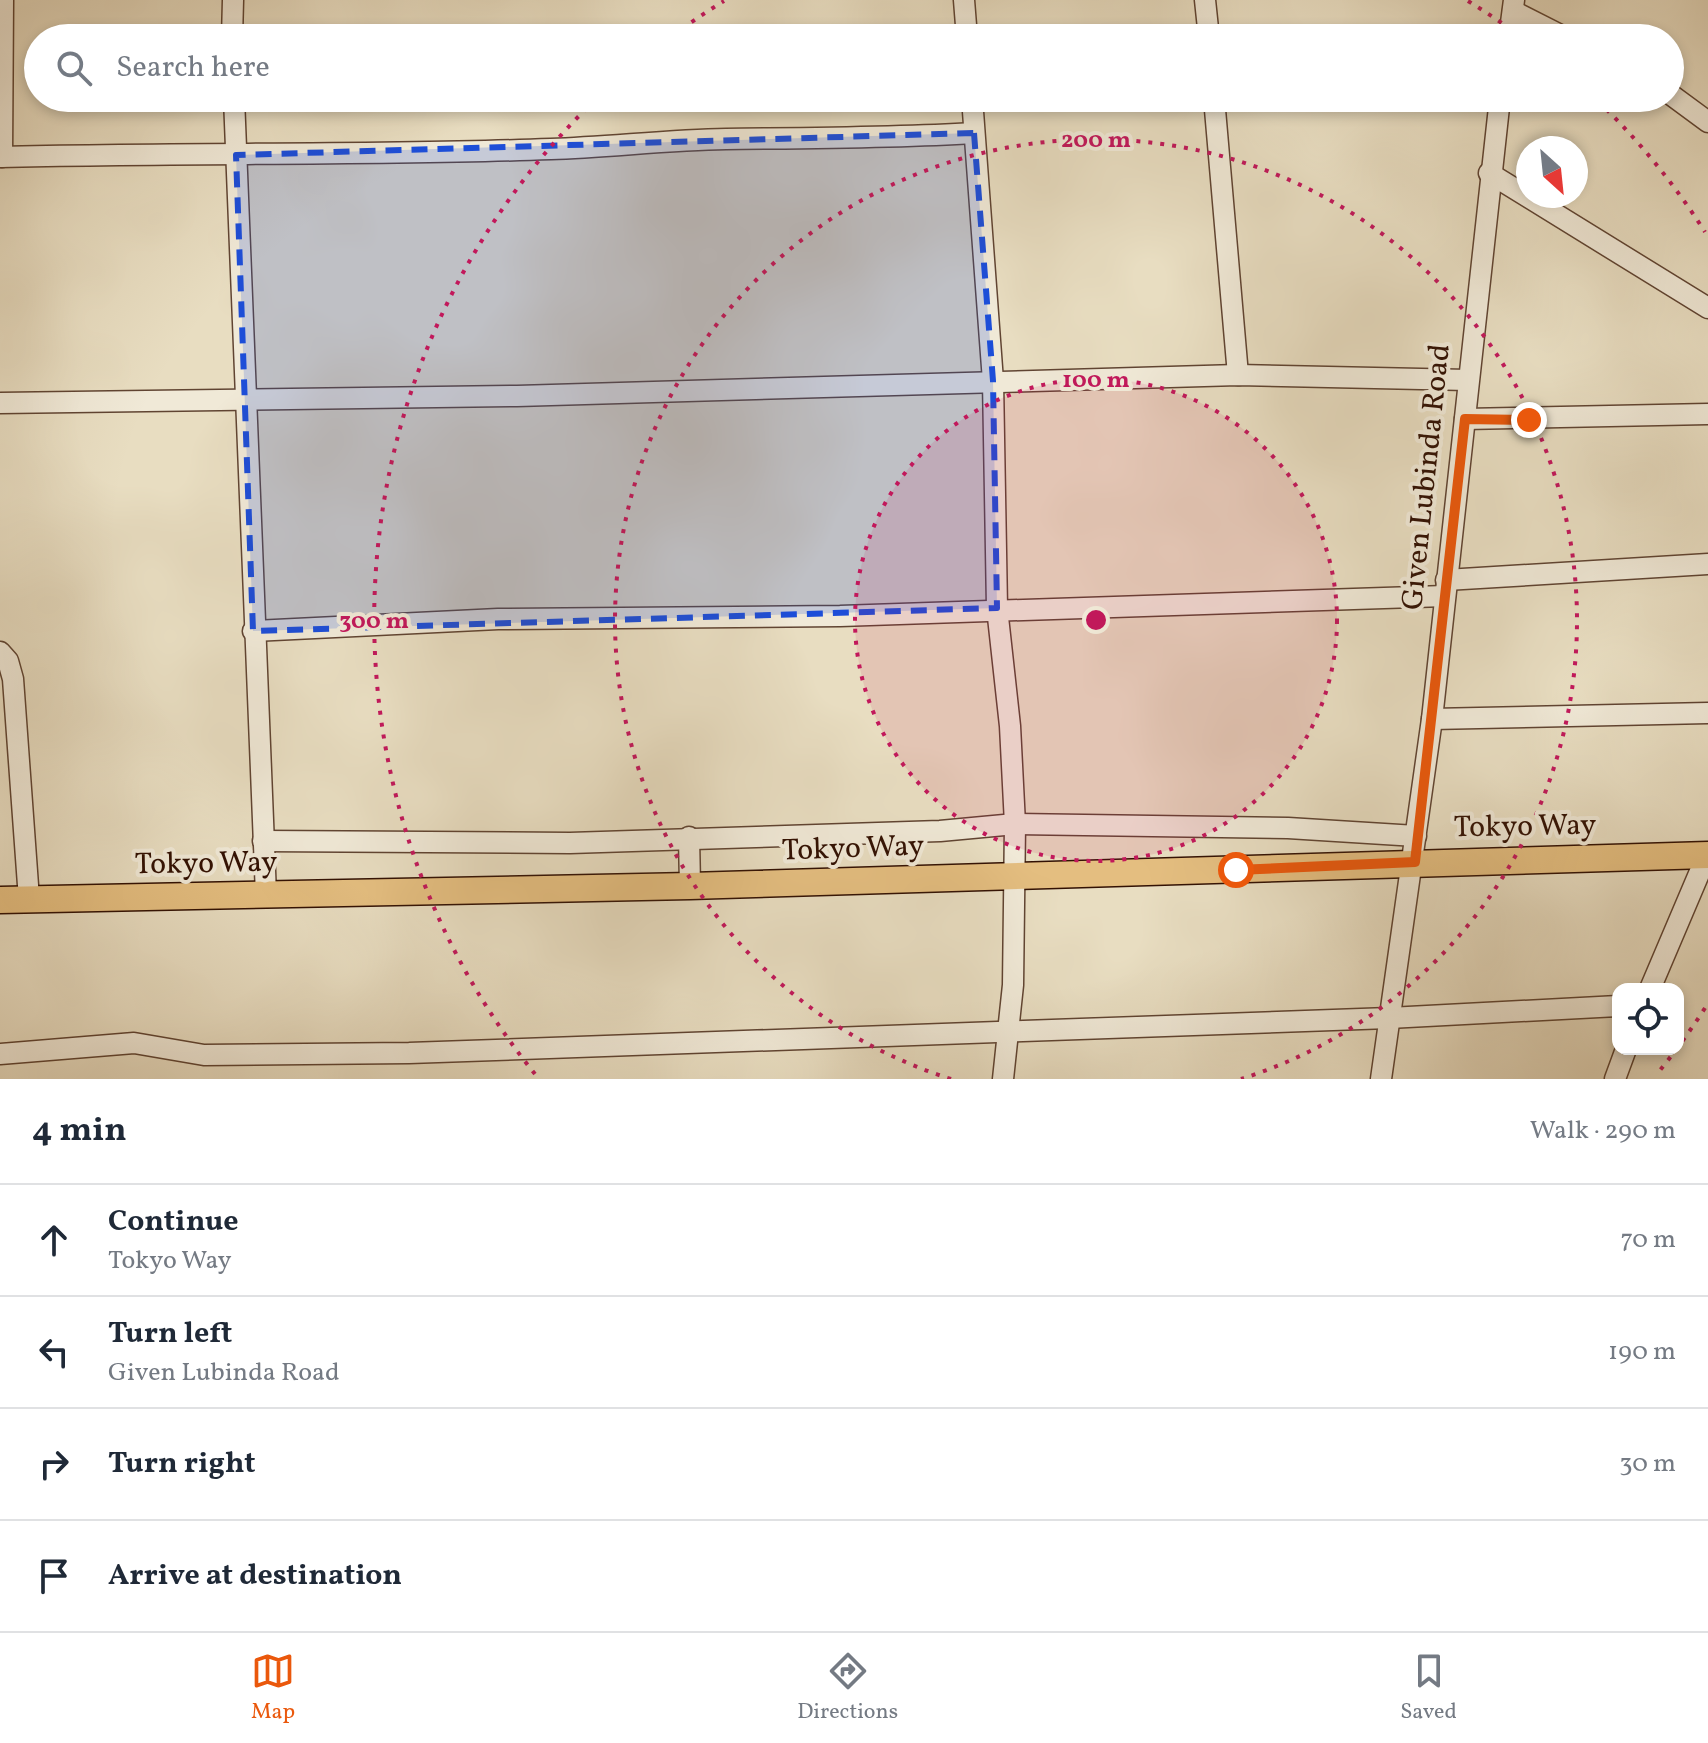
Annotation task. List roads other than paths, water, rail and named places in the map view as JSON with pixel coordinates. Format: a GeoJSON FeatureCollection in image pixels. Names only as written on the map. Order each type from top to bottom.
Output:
{"type":"FeatureCollection","features":[{"type":"Feature","properties":{"kind":"main road","name":"Tokyo Way"},"geometry":{"type":"LineString","coordinates":[[0,900],[690,886],[1016,875],[1416,849],[1708,855]]}},
{"type":"Feature","properties":{"kind":"street"},"geometry":{"type":"LineString","coordinates":[[3,0],[1,157],[139,152],[236,155],[550,149],[725,139],[866,139],[974,133]]}},
{"type":"Feature","properties":{"kind":"street"},"geometry":{"type":"LineString","coordinates":[[232,24],[233,0]]}},
{"type":"Feature","properties":{"kind":"street"},"geometry":{"type":"LineString","coordinates":[[964,0],[966,24]]}},
{"type":"Feature","properties":{"kind":"street"},"geometry":{"type":"LineString","coordinates":[[1205,0],[1208,24]]}},
{"type":"Feature","properties":{"kind":"street"},"geometry":{"type":"LineString","coordinates":[[1513,5],[1544,24]]}},
{"type":"Feature","properties":{"kind":"street"},"geometry":{"type":"LineString","coordinates":[[1684,104],[1708,122]]}},
{"type":"Feature","properties":{"kind":"street"},"geometry":{"type":"LineString","coordinates":[[234,112],[266,895]]}},
{"type":"Feature","properties":{"kind":"street"},"geometry":{"type":"LineString","coordinates":[[973,112],[993,381],[997,608],[1010,726],[1015,824],[1016,875],[1009,1031],[1003,1079]]}},
{"type":"Feature","properties":{"kind":"street"},"geometry":{"type":"LineString","coordinates":[[1215,112],[1238,375]]}},
{"type":"Feature","properties":{"kind":"street","name":"Given Lubinda Road"},"geometry":{"type":"LineString","coordinates":[[1381,1079],[1432,719],[1498,112]]}},
{"type":"Feature","properties":{"kind":"street"},"geometry":{"type":"LineString","coordinates":[[1489,173],[1708,308]]}},
{"type":"Feature","properties":{"kind":"street"},"geometry":{"type":"LineString","coordinates":[[0,403],[749,390],[1238,375],[1468,380]]}},
{"type":"Feature","properties":{"kind":"street"},"geometry":{"type":"LineString","coordinates":[[1465,419],[1708,414]]}},
{"type":"Feature","properties":{"kind":"street"},"geometry":{"type":"LineString","coordinates":[[253,631],[498,619],[840,616],[1446,588],[1708,564]]}},
{"type":"Feature","properties":{"kind":"street"},"geometry":{"type":"LineString","coordinates":[[0,652],[8,661],[13,679],[29,899]]}},
{"type":"Feature","properties":{"kind":"street"},"geometry":{"type":"LineString","coordinates":[[1432,719],[1708,713]]}},
{"type":"Feature","properties":{"kind":"street"},"geometry":{"type":"LineString","coordinates":[[263,841],[528,843],[940,831],[1015,824],[1288,828],[1416,849]]}},
{"type":"Feature","properties":{"kind":"street"},"geometry":{"type":"LineString","coordinates":[[689,837],[690,886]]}},
{"type":"Feature","properties":{"kind":"street"},"geometry":{"type":"LineString","coordinates":[[1653,983],[1708,855]]}},
{"type":"Feature","properties":{"kind":"street"},"geometry":{"type":"LineString","coordinates":[[0,1054],[134,1043],[204,1055],[409,1053],[1389,1018],[1612,1006]]}},
{"type":"Feature","properties":{"kind":"street"},"geometry":{"type":"LineString","coordinates":[[1615,1079],[1624,1055]]}}]}
